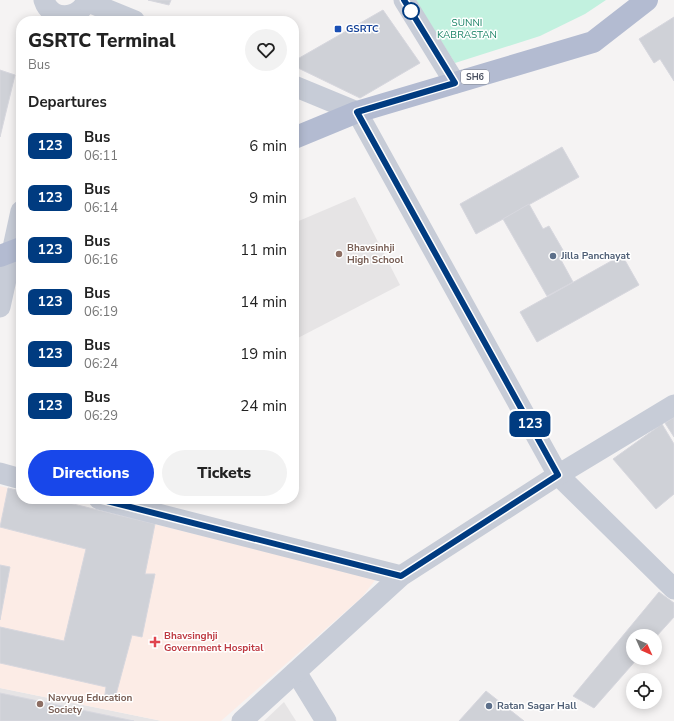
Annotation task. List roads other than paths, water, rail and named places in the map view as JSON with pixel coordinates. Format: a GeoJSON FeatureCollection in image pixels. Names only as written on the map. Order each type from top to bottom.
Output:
{"type":"FeatureCollection","features":[{"type":"Feature","properties":{"kind":"main road","name":"SH6"},"geometry":{"type":"LineString","coordinates":[[299,136],[357,112],[593,42],[647,0]]}},
{"type":"Feature","properties":{"kind":"street"},"geometry":{"type":"LineString","coordinates":[[44,0],[49,9],[58,16]]}},
{"type":"Feature","properties":{"kind":"street"},"geometry":{"type":"LineString","coordinates":[[404,0],[455,83]]}},
{"type":"Feature","properties":{"kind":"street"},"geometry":{"type":"LineString","coordinates":[[70,16],[77,13],[86,1],[123,16]]}},
{"type":"Feature","properties":{"kind":"street"},"geometry":{"type":"LineString","coordinates":[[299,88],[357,112],[558,475],[674,589]]}},
{"type":"Feature","properties":{"kind":"street"},"geometry":{"type":"LineString","coordinates":[[0,307],[16,232]]}},
{"type":"Feature","properties":{"kind":"street"},"geometry":{"type":"LineString","coordinates":[[242,721],[401,576],[558,475],[674,405]]}},
{"type":"Feature","properties":{"kind":"street"},"geometry":{"type":"LineString","coordinates":[[0,473],[16,478]]}},
{"type":"Feature","properties":{"kind":"street"},"geometry":{"type":"LineString","coordinates":[[125,504],[401,576]]}},
{"type":"Feature","properties":{"kind":"street"},"geometry":{"type":"LineString","coordinates":[[296,672],[326,721]]}},
{"type":"Feature","properties":{"kind":"place","name":"GSRTC"},"geometry":{"type":"Point","coordinates":[338,29]}},
{"type":"Feature","properties":{"kind":"place","name":"Bhavsinhji High School"},"geometry":{"type":"Point","coordinates":[339,254]}},
{"type":"Feature","properties":{"kind":"place","name":"Jilla Panchayat"},"geometry":{"type":"Point","coordinates":[553,256]}},
{"type":"Feature","properties":{"kind":"place","name":"Bhavsinghji Government Hospital"},"geometry":{"type":"Point","coordinates":[155,642]}},
{"type":"Feature","properties":{"kind":"place","name":"Navyug Education Society"},"geometry":{"type":"Point","coordinates":[40,704]}},
{"type":"Feature","properties":{"kind":"place","name":"Ratan Sagar Hall"},"geometry":{"type":"Point","coordinates":[489,706]}},
{"type":"Feature","properties":{"kind":"park label","name":"SUNNI KABRASTAN"},"geometry":{"type":"Point","coordinates":[467,28]}}]}
